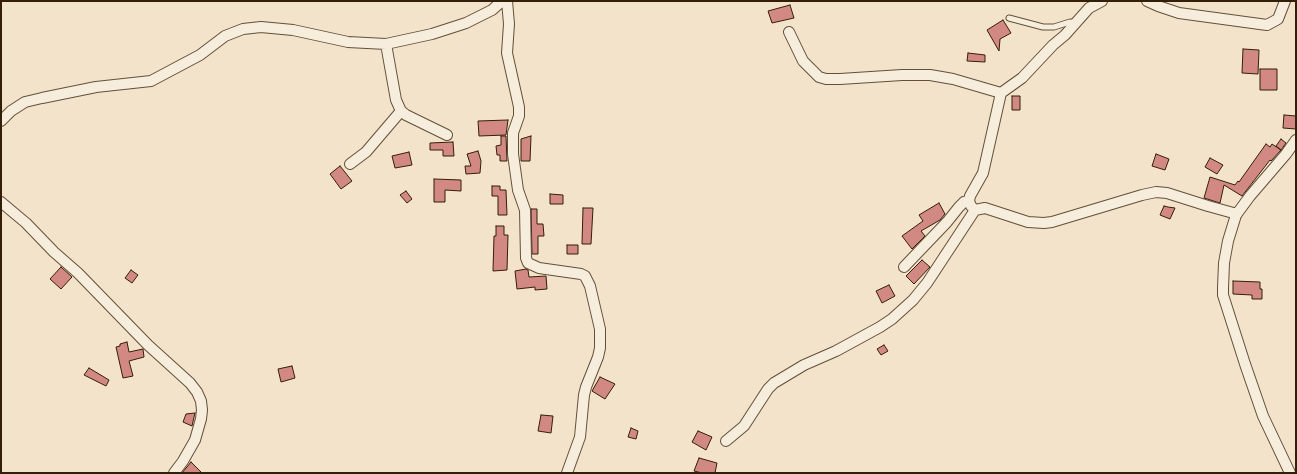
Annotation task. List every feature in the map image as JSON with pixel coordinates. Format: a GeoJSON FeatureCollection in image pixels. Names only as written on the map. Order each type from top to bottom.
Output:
{"type":"FeatureCollection","features":[{"type":"Feature","properties":{"kind":"street"},"geometry":{"type":"LineString","coordinates":[[1,121],[11,111],[25,102],[96,87],[151,81],[200,55],[225,36],[243,29],[262,27],[292,30],[348,42],[386,44],[432,34],[466,23],[492,10],[502,1]]}},
{"type":"Feature","properties":{"kind":"street"},"geometry":{"type":"LineString","coordinates":[[507,1],[509,24],[507,53],[519,107],[519,116],[513,133],[513,154],[518,190],[525,210],[526,258],[528,263],[539,268],[581,274],[585,276],[590,286],[600,329],[600,348],[598,357],[584,395],[580,437],[567,473]]}},
{"type":"Feature","properties":{"kind":"street"},"geometry":{"type":"LineString","coordinates":[[975,210],[969,201],[973,189],[978,184],[983,173],[1001,93],[1022,78],[1052,45],[1065,35],[1089,8],[1102,1]]}},
{"type":"Feature","properties":{"kind":"street"},"geometry":{"type":"LineString","coordinates":[[1147,1],[1179,13],[1267,25],[1278,19],[1285,1]]}},
{"type":"Feature","properties":{"kind":"street"},"geometry":{"type":"LineString","coordinates":[[789,32],[803,61],[819,77],[826,79],[840,79],[902,75],[930,75],[953,79],[1001,93]]}},
{"type":"Feature","properties":{"kind":"street"},"geometry":{"type":"LineString","coordinates":[[386,44],[396,100],[401,111],[406,115],[448,135]]}},
{"type":"Feature","properties":{"kind":"street"},"geometry":{"type":"LineString","coordinates":[[350,164],[366,152],[401,111]]}},
{"type":"Feature","properties":{"kind":"street"},"geometry":{"type":"LineString","coordinates":[[1290,473],[1263,416],[1223,295],[1224,263],[1231,228],[1237,214],[1296,140]]}},
{"type":"Feature","properties":{"kind":"street"},"geometry":{"type":"LineString","coordinates":[[726,441],[744,426],[768,389],[774,383],[804,365],[836,351],[880,327],[892,319],[913,300],[927,283],[975,210],[985,208],[1034,223],[1052,222],[1156,192],[1175,195],[1237,214]]}},
{"type":"Feature","properties":{"kind":"street"},"geometry":{"type":"LineString","coordinates":[[904,267],[947,222],[959,207],[964,202],[969,201]]}},
{"type":"Feature","properties":{"kind":"street"},"geometry":{"type":"LineString","coordinates":[[1,202],[26,223],[54,252],[78,273],[148,345],[190,383],[197,392],[201,401],[201,419],[195,440],[174,473]]}},
{"type":"Feature","properties":{"kind":"lane"},"geometry":{"type":"LineString","coordinates":[[1009,18],[1043,27],[1054,27],[1070,22],[1076,23]]}},
{"type":"Feature","properties":{"kind":"building"},"geometry":{"type":"Polygon","coordinates":[[[790,5],[794,18],[772,23],[768,11],[790,5]]]}},
{"type":"Feature","properties":{"kind":"building"},"geometry":{"type":"Polygon","coordinates":[[[1003,20],[1011,33],[1000,39],[999,51],[987,30],[1003,20]]]}},
{"type":"Feature","properties":{"kind":"building"},"geometry":{"type":"Polygon","coordinates":[[[1243,49],[1259,50],[1258,74],[1242,73],[1243,49]]]}},
{"type":"Feature","properties":{"kind":"building"},"geometry":{"type":"Polygon","coordinates":[[[968,53],[985,55],[985,62],[967,61],[968,53]]]}},
{"type":"Feature","properties":{"kind":"building"},"geometry":{"type":"Polygon","coordinates":[[[1260,69],[1277,69],[1277,90],[1260,90],[1260,69]]]}},
{"type":"Feature","properties":{"kind":"building"},"geometry":{"type":"Polygon","coordinates":[[[1012,96],[1020,96],[1020,110],[1012,110],[1012,96]]]}},
{"type":"Feature","properties":{"kind":"building"},"geometry":{"type":"Polygon","coordinates":[[[1284,115],[1296,116],[1296,129],[1283,128],[1284,115]]]}},
{"type":"Feature","properties":{"kind":"building"},"geometry":{"type":"Polygon","coordinates":[[[508,120],[506,135],[479,136],[478,121],[508,120]]]}},
{"type":"Feature","properties":{"kind":"building"},"geometry":{"type":"Polygon","coordinates":[[[501,136],[506,136],[507,161],[500,161],[500,155],[497,155],[496,146],[501,145],[501,136]]]}},
{"type":"Feature","properties":{"kind":"building"},"geometry":{"type":"Polygon","coordinates":[[[531,136],[530,161],[521,161],[521,139],[531,136]]]}},
{"type":"Feature","properties":{"kind":"building"},"geometry":{"type":"Polygon","coordinates":[[[1281,139],[1286,143],[1281,150],[1276,146],[1281,139]]]}},
{"type":"Feature","properties":{"kind":"building"},"geometry":{"type":"Polygon","coordinates":[[[453,142],[454,156],[443,156],[443,150],[430,150],[430,143],[453,142]]]}},
{"type":"Feature","properties":{"kind":"building"},"geometry":{"type":"Polygon","coordinates":[[[1266,144],[1270,147],[1272,144],[1281,150],[1271,161],[1270,160],[1242,196],[1224,185],[1220,203],[1204,198],[1210,177],[1235,185],[1238,181],[1239,182],[1266,144]]]}},
{"type":"Feature","properties":{"kind":"building"},"geometry":{"type":"Polygon","coordinates":[[[478,151],[481,161],[480,173],[466,174],[465,166],[471,166],[467,154],[478,151]]]}},
{"type":"Feature","properties":{"kind":"building"},"geometry":{"type":"Polygon","coordinates":[[[409,152],[412,165],[395,168],[392,156],[409,152]]]}},
{"type":"Feature","properties":{"kind":"building"},"geometry":{"type":"Polygon","coordinates":[[[1156,154],[1169,159],[1165,170],[1152,166],[1156,154]]]}},
{"type":"Feature","properties":{"kind":"building"},"geometry":{"type":"Polygon","coordinates":[[[1210,158],[1223,165],[1217,174],[1205,167],[1210,158]]]}},
{"type":"Feature","properties":{"kind":"building"},"geometry":{"type":"Polygon","coordinates":[[[340,166],[352,181],[341,189],[330,174],[340,166]]]}},
{"type":"Feature","properties":{"kind":"building"},"geometry":{"type":"Polygon","coordinates":[[[434,179],[461,180],[461,191],[445,190],[445,202],[434,202],[434,179]]]}},
{"type":"Feature","properties":{"kind":"building"},"geometry":{"type":"Polygon","coordinates":[[[492,186],[500,186],[500,190],[506,190],[507,215],[498,215],[498,196],[492,196],[492,186]]]}},
{"type":"Feature","properties":{"kind":"building"},"geometry":{"type":"Polygon","coordinates":[[[406,191],[412,199],[407,203],[400,195],[406,191]]]}},
{"type":"Feature","properties":{"kind":"building"},"geometry":{"type":"Polygon","coordinates":[[[550,194],[563,195],[563,204],[550,204],[550,194]]]}},
{"type":"Feature","properties":{"kind":"building"},"geometry":{"type":"Polygon","coordinates":[[[939,203],[945,214],[940,220],[921,231],[925,236],[912,249],[902,236],[923,221],[919,215],[939,203]]]}},
{"type":"Feature","properties":{"kind":"building"},"geometry":{"type":"Polygon","coordinates":[[[1164,206],[1175,208],[1170,219],[1160,215],[1164,206]]]}},
{"type":"Feature","properties":{"kind":"building"},"geometry":{"type":"Polygon","coordinates":[[[583,208],[593,208],[591,244],[582,244],[583,208]]]}},
{"type":"Feature","properties":{"kind":"building"},"geometry":{"type":"Polygon","coordinates":[[[531,209],[537,209],[537,224],[543,224],[544,236],[538,236],[538,254],[532,254],[531,209]]]}},
{"type":"Feature","properties":{"kind":"building"},"geometry":{"type":"Polygon","coordinates":[[[496,226],[504,226],[504,235],[508,235],[507,270],[493,271],[494,236],[496,236],[496,226]]]}},
{"type":"Feature","properties":{"kind":"building"},"geometry":{"type":"Polygon","coordinates":[[[567,245],[578,245],[578,254],[567,254],[567,245]]]}},
{"type":"Feature","properties":{"kind":"building"},"geometry":{"type":"Polygon","coordinates":[[[922,260],[930,267],[914,284],[906,276],[922,260]]]}},
{"type":"Feature","properties":{"kind":"building"},"geometry":{"type":"Polygon","coordinates":[[[61,267],[72,277],[61,289],[50,279],[61,267]]]}},
{"type":"Feature","properties":{"kind":"building"},"geometry":{"type":"Polygon","coordinates":[[[131,270],[138,275],[132,283],[125,278],[131,270]]]}},
{"type":"Feature","properties":{"kind":"building"},"geometry":{"type":"Polygon","coordinates":[[[528,270],[529,277],[546,276],[547,289],[535,290],[535,287],[517,289],[515,271],[528,270]]]}},
{"type":"Feature","properties":{"kind":"building"},"geometry":{"type":"Polygon","coordinates":[[[1233,281],[1260,282],[1262,299],[1252,299],[1252,295],[1233,294],[1233,281]]]}},
{"type":"Feature","properties":{"kind":"building"},"geometry":{"type":"Polygon","coordinates":[[[889,285],[895,296],[882,303],[876,291],[889,285]]]}},
{"type":"Feature","properties":{"kind":"building"},"geometry":{"type":"Polygon","coordinates":[[[127,342],[129,352],[143,349],[144,357],[129,361],[133,376],[123,378],[116,347],[127,342]]]}},
{"type":"Feature","properties":{"kind":"building"},"geometry":{"type":"Polygon","coordinates":[[[884,345],[888,351],[881,355],[877,349],[884,345]]]}},
{"type":"Feature","properties":{"kind":"building"},"geometry":{"type":"Polygon","coordinates":[[[292,366],[295,378],[281,382],[278,369],[292,366]]]}},
{"type":"Feature","properties":{"kind":"building"},"geometry":{"type":"Polygon","coordinates":[[[89,368],[109,380],[106,386],[84,375],[89,368]]]}},
{"type":"Feature","properties":{"kind":"building"},"geometry":{"type":"Polygon","coordinates":[[[600,377],[615,384],[605,399],[592,391],[600,377]]]}},
{"type":"Feature","properties":{"kind":"building"},"geometry":{"type":"Polygon","coordinates":[[[195,413],[192,426],[183,422],[186,414],[195,413]]]}},
{"type":"Feature","properties":{"kind":"building"},"geometry":{"type":"Polygon","coordinates":[[[541,415],[553,416],[551,433],[538,431],[541,415]]]}},
{"type":"Feature","properties":{"kind":"building"},"geometry":{"type":"Polygon","coordinates":[[[631,428],[638,431],[636,439],[628,437],[631,428]]]}},
{"type":"Feature","properties":{"kind":"building"},"geometry":{"type":"Polygon","coordinates":[[[698,431],[712,437],[706,450],[692,442],[698,431]]]}},
{"type":"Feature","properties":{"kind":"building"},"geometry":{"type":"Polygon","coordinates":[[[699,458],[717,463],[715,473],[702,473],[694,471],[699,458]]]}},
{"type":"Feature","properties":{"kind":"building"},"geometry":{"type":"Polygon","coordinates":[[[191,462],[202,473],[182,473],[191,462]]]}}]}
